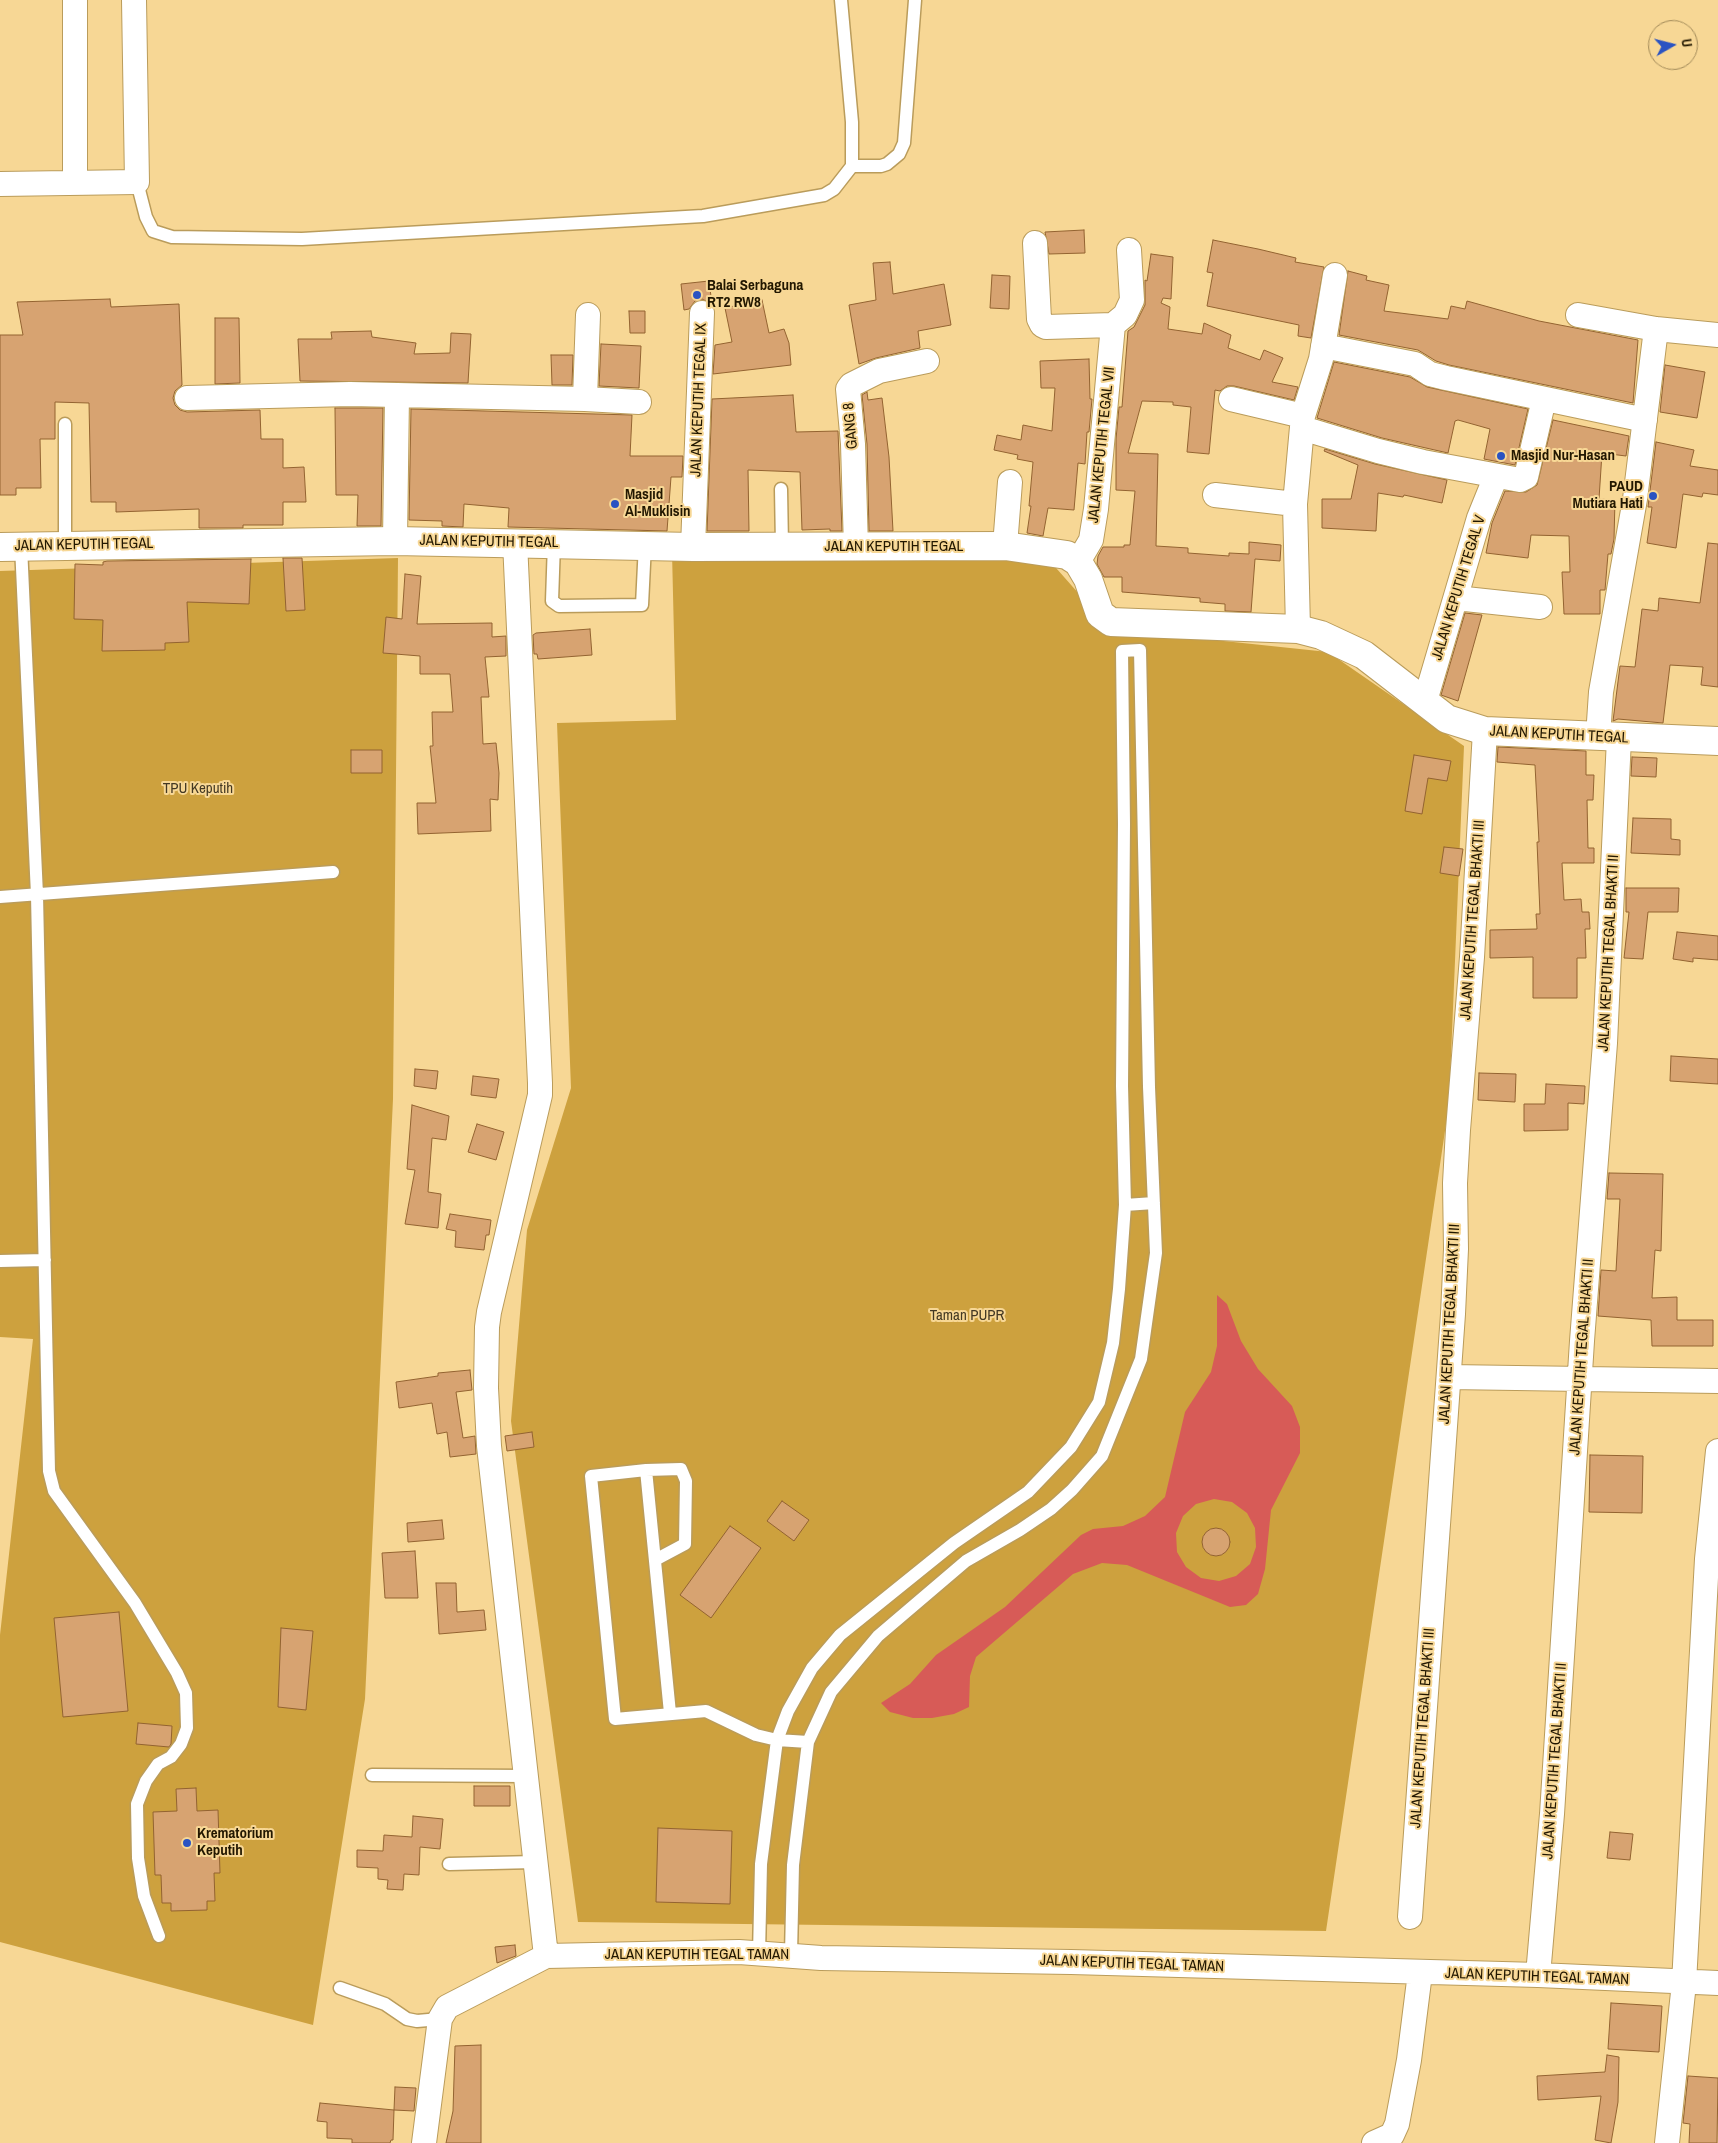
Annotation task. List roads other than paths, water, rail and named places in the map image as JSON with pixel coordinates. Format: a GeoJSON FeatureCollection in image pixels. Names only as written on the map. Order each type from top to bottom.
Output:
{"type":"FeatureCollection","features":[{"type":"Feature","properties":{"kind":"main road","name":"JALAN KEPUTIH TEGAL"},"geometry":{"type":"LineString","coordinates":[[11,546],[395,541],[645,544],[693,547],[782,546],[856,548],[1005,546],[1067,555],[1078,562],[1088,579],[1100,614],[1111,622],[1298,629],[1321,635],[1364,655],[1447,719],[1485,731],[1718,741]]}},
{"type":"Feature","properties":{"kind":"street"},"geometry":{"type":"LineString","coordinates":[[75,0],[75,183]]}},
{"type":"Feature","properties":{"kind":"street"},"geometry":{"type":"LineString","coordinates":[[0,184],[137,182],[134,0]]}},
{"type":"Feature","properties":{"kind":"street"},"geometry":{"type":"LineString","coordinates":[[1035,243],[1039,320],[1042,325],[1074,327],[1113,325],[1130,309],[1132,300],[1129,250]]}},
{"type":"Feature","properties":{"kind":"street"},"geometry":{"type":"LineString","coordinates":[[1298,629],[1295,504],[1302,431],[1323,346],[1335,274]]}},
{"type":"Feature","properties":{"kind":"street","name":"JALAN KEPUTIH TEGAL IX"},"geometry":{"type":"LineString","coordinates":[[693,547],[702,313]]}},
{"type":"Feature","properties":{"kind":"street"},"geometry":{"type":"LineString","coordinates":[[1578,314],[1656,329],[1718,335]]}},
{"type":"Feature","properties":{"kind":"street"},"geometry":{"type":"LineString","coordinates":[[585,399],[588,315]]}},
{"type":"Feature","properties":{"kind":"street","name":"JALAN KEPUTIH TEGAL VII"},"geometry":{"type":"LineString","coordinates":[[1078,562],[1092,540],[1113,325]]}},
{"type":"Feature","properties":{"kind":"street","name":"JALAN KEPUTIH TEGAL BHAKTI II"},"geometry":{"type":"LineString","coordinates":[[1538,1975],[1553,1804],[1580,1378],[1605,1043],[1608,737],[1601,692],[1635,498],[1656,329]]}},
{"type":"Feature","properties":{"kind":"street"},"geometry":{"type":"LineString","coordinates":[[1323,346],[1415,364],[1438,376],[1645,420]]}},
{"type":"Feature","properties":{"kind":"street","name":"GANG 8"},"geometry":{"type":"LineString","coordinates":[[856,548],[853,444],[848,389],[851,385],[879,371],[927,361]]}},
{"type":"Feature","properties":{"kind":"street"},"geometry":{"type":"LineString","coordinates":[[187,398],[350,394],[585,399],[639,402]]}},
{"type":"Feature","properties":{"kind":"street"},"geometry":{"type":"LineString","coordinates":[[395,541],[397,395]]}},
{"type":"Feature","properties":{"kind":"street"},"geometry":{"type":"LineString","coordinates":[[1231,399],[1302,431],[1378,452],[1496,476],[1508,476],[1520,480],[1526,477],[1544,399]]}},
{"type":"Feature","properties":{"kind":"street","name":"JALAN KEPUTIH TEGAL V"},"geometry":{"type":"LineString","coordinates":[[1425,701],[1479,518],[1496,476]]}},
{"type":"Feature","properties":{"kind":"street"},"geometry":{"type":"LineString","coordinates":[[1005,546],[1010,482]]}},
{"type":"Feature","properties":{"kind":"street"},"geometry":{"type":"LineString","coordinates":[[1214,494],[1295,504]]}},
{"type":"Feature","properties":{"kind":"street"},"geometry":{"type":"LineString","coordinates":[[424,2143],[440,2019],[447,2007],[546,1956],[489,1446],[486,1388],[489,1312],[540,1095],[515,542]]}},
{"type":"Feature","properties":{"kind":"street"},"geometry":{"type":"LineString","coordinates":[[1456,598],[1540,607]]}},
{"type":"Feature","properties":{"kind":"street","name":"JALAN KEPUTIH TEGAL BHAKTI III"},"geometry":{"type":"LineString","coordinates":[[1410,1917],[1448,1377],[1456,1249],[1458,1138],[1472,957],[1485,731]]}},
{"type":"Feature","properties":{"kind":"street"},"geometry":{"type":"LineString","coordinates":[[1448,1377],[1718,1381]]}},
{"type":"Feature","properties":{"kind":"street"},"geometry":{"type":"LineString","coordinates":[[1667,2143],[1684,1983],[1707,1568],[1718,1451]]}},
{"type":"Feature","properties":{"kind":"street","name":"JALAN KEPUTIH TEGAL TAMAN"},"geometry":{"type":"LineString","coordinates":[[546,1956],[791,1954],[822,1958],[1071,1962],[1538,1975],[1684,1983],[1718,1983]]}},
{"type":"Feature","properties":{"kind":"street"},"geometry":{"type":"LineString","coordinates":[[1374,2143],[1392,2135],[1397,2124],[1410,2060],[1420,1973]]}},
{"type":"Feature","properties":{"kind":"lane"},"geometry":{"type":"LineString","coordinates":[[137,182],[146,217],[153,231],[172,237],[302,239],[718,215],[824,195],[834,189],[852,166],[852,122],[841,0]]}},
{"type":"Feature","properties":{"kind":"lane"},"geometry":{"type":"LineString","coordinates":[[852,166],[881,166],[900,154],[904,143],[915,0]]}},
{"type":"Feature","properties":{"kind":"lane"},"geometry":{"type":"LineString","coordinates":[[65,424],[65,545]]}},
{"type":"Feature","properties":{"kind":"lane"},"geometry":{"type":"LineString","coordinates":[[781,489],[782,546]]}},
{"type":"Feature","properties":{"kind":"lane"},"geometry":{"type":"LineString","coordinates":[[554,543],[552,601],[559,606],[642,605],[645,544]]}},
{"type":"Feature","properties":{"kind":"lane"},"geometry":{"type":"LineString","coordinates":[[11,546],[37,895],[49,1471],[54,1491],[135,1603],[177,1672],[186,1693],[188,1728],[181,1744],[170,1757],[158,1764],[146,1781],[137,1804],[138,1858],[144,1896],[159,1936]]}},
{"type":"Feature","properties":{"kind":"lane"},"geometry":{"type":"LineString","coordinates":[[759,1954],[761,1864],[777,1740],[788,1711],[812,1668],[840,1635],[954,1543],[1028,1492],[1071,1447],[1099,1402],[1113,1343],[1120,1289],[1125,1205],[1122,1086],[1124,824],[1122,651],[1140,650],[1148,1077],[1156,1254],[1141,1360],[1102,1456],[1051,1509],[966,1561],[878,1636],[831,1692],[808,1742],[793,1865],[791,1954]]}},
{"type":"Feature","properties":{"kind":"lane"},"geometry":{"type":"LineString","coordinates":[[1124,824],[1144,820]]}},
{"type":"Feature","properties":{"kind":"lane"},"geometry":{"type":"LineString","coordinates":[[0,897],[333,872]]}},
{"type":"Feature","properties":{"kind":"lane"},"geometry":{"type":"LineString","coordinates":[[1125,1205],[1154,1203]]}},
{"type":"Feature","properties":{"kind":"lane"},"geometry":{"type":"LineString","coordinates":[[0,1261],[45,1260]]}},
{"type":"Feature","properties":{"kind":"lane"},"geometry":{"type":"LineString","coordinates":[[655,1560],[685,1544],[686,1481],[681,1469],[646,1470],[590,1476],[615,1719],[706,1711],[756,1735],[777,1740],[808,1742]]}},
{"type":"Feature","properties":{"kind":"lane"},"geometry":{"type":"LineString","coordinates":[[646,1470],[670,1714]]}},
{"type":"Feature","properties":{"kind":"lane"},"geometry":{"type":"LineString","coordinates":[[954,1543],[966,1561]]}},
{"type":"Feature","properties":{"kind":"lane"},"geometry":{"type":"LineString","coordinates":[[372,1775],[525,1776]]}},
{"type":"Feature","properties":{"kind":"lane"},"geometry":{"type":"LineString","coordinates":[[449,1864],[535,1862]]}},
{"type":"Feature","properties":{"kind":"lane"},"geometry":{"type":"LineString","coordinates":[[340,1988],[385,2004],[407,2019],[417,2021],[440,2019]]}},
{"type":"Feature","properties":{"kind":"place","name":"Balai Serbaguna RT2 RW8"},"geometry":{"type":"Point","coordinates":[697,295]}},
{"type":"Feature","properties":{"kind":"place","name":"Masjid Nur-Hasan"},"geometry":{"type":"Point","coordinates":[1501,456]}},
{"type":"Feature","properties":{"kind":"place","name":"PAUD Mutiara Hati"},"geometry":{"type":"Point","coordinates":[1653,496]}},
{"type":"Feature","properties":{"kind":"place","name":"Masjid Al-Muklisin"},"geometry":{"type":"Point","coordinates":[615,504]}},
{"type":"Feature","properties":{"kind":"place","name":"Krematorium Keputih"},"geometry":{"type":"Point","coordinates":[187,1843]}},
{"type":"Feature","properties":{"kind":"park label","name":"TPU Keputih"},"geometry":{"type":"Point","coordinates":[198,789]}},
{"type":"Feature","properties":{"kind":"park label","name":"Taman PUPR"},"geometry":{"type":"Point","coordinates":[967,1316]}}]}
